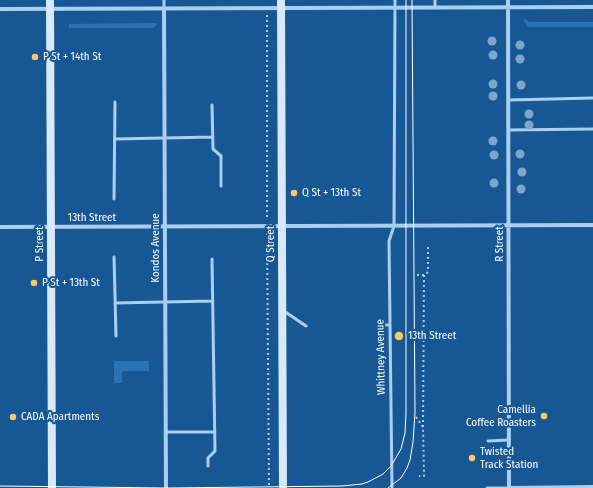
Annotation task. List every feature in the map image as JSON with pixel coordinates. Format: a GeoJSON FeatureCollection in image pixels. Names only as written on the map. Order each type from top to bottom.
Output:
{"type":"FeatureCollection","features":[{"type":"Feature","properties":{"kind":"main road","name":"P Street"},"geometry":{"type":"LineString","coordinates":[[50,4],[52,488]]}},
{"type":"Feature","properties":{"kind":"main road","name":"Q Street"},"geometry":{"type":"LineString","coordinates":[[281,4],[283,488]]}},
{"type":"Feature","properties":{"kind":"street","name":"R Street"},"geometry":{"type":"LineString","coordinates":[[508,0],[509,488]]}},
{"type":"Feature","properties":{"kind":"street"},"geometry":{"type":"LineString","coordinates":[[0,9],[50,4],[164,8],[267,8],[281,4],[395,8],[593,7]]}},
{"type":"Feature","properties":{"kind":"street","name":"Kondos Avenue"},"geometry":{"type":"LineString","coordinates":[[164,8],[166,488]]}},
{"type":"Feature","properties":{"kind":"street","name":"13th Street"},"geometry":{"type":"LineString","coordinates":[[0,227],[593,225]]}},
{"type":"Feature","properties":{"kind":"street"},"geometry":{"type":"LineString","coordinates":[[509,488],[593,488]]}},
{"type":"Feature","properties":{"kind":"lane"},"geometry":{"type":"LineString","coordinates":[[164,0],[164,8]]}},
{"type":"Feature","properties":{"kind":"lane","name":"Whittney Avenue"},"geometry":{"type":"LineString","coordinates":[[392,488],[388,241],[394,226],[395,0]]}},
{"type":"Feature","properties":{"kind":"lane"},"geometry":{"type":"LineString","coordinates":[[435,0],[435,7]]}},
{"type":"Feature","properties":{"kind":"lane"},"geometry":{"type":"LineString","coordinates":[[508,100],[593,98]]}},
{"type":"Feature","properties":{"kind":"lane"},"geometry":{"type":"LineString","coordinates":[[114,199],[115,102]]}},
{"type":"Feature","properties":{"kind":"lane"},"geometry":{"type":"LineString","coordinates":[[212,105],[213,149],[221,156],[221,186]]}},
{"type":"Feature","properties":{"kind":"lane"},"geometry":{"type":"LineString","coordinates":[[509,130],[593,129]]}},
{"type":"Feature","properties":{"kind":"lane"},"geometry":{"type":"LineString","coordinates":[[115,139],[212,137]]}},
{"type":"Feature","properties":{"kind":"lane"},"geometry":{"type":"LineString","coordinates":[[114,257],[116,336]]}},
{"type":"Feature","properties":{"kind":"lane"},"geometry":{"type":"LineString","coordinates":[[208,466],[208,458],[215,451],[212,259]]}},
{"type":"Feature","properties":{"kind":"lane"},"geometry":{"type":"LineString","coordinates":[[115,303],[213,301]]}},
{"type":"Feature","properties":{"kind":"lane"},"geometry":{"type":"LineString","coordinates":[[282,310],[306,326]]}},
{"type":"Feature","properties":{"kind":"lane"},"geometry":{"type":"LineString","coordinates":[[381,325],[390,325]]}},
{"type":"Feature","properties":{"kind":"lane"},"geometry":{"type":"LineString","coordinates":[[166,432],[215,432]]}},
{"type":"Feature","properties":{"kind":"lane"},"geometry":{"type":"LineString","coordinates":[[488,441],[509,440]]}},
{"type":"Feature","properties":{"kind":"lane"},"geometry":{"type":"LineString","coordinates":[[487,488],[509,488]]}},
{"type":"Feature","properties":{"kind":"path"},"geometry":{"type":"LineString","coordinates":[[267,8],[269,488]]}},
{"type":"Feature","properties":{"kind":"path"},"geometry":{"type":"LineString","coordinates":[[420,476],[424,476],[424,275],[428,272],[428,247]]}},
{"type":"Feature","properties":{"kind":"path"},"geometry":{"type":"LineString","coordinates":[[417,275],[424,275]]}},
{"type":"Feature","properties":{"kind":"path"},"geometry":{"type":"LineString","coordinates":[[416,417],[423,427]]}},
{"type":"Feature","properties":{"kind":"shaded area"},"geometry":{"type":"Polygon","coordinates":[[[524,18],[529,22],[593,22],[593,27],[528,27],[524,21],[524,18]]]}},
{"type":"Feature","properties":{"kind":"shaded area"},"geometry":{"type":"Polygon","coordinates":[[[157,23],[156,26],[152,28],[69,28],[69,24],[157,23]]]}},
{"type":"Feature","properties":{"kind":"shaded area"},"geometry":{"type":"Polygon","coordinates":[[[114,361],[149,361],[149,371],[122,371],[122,383],[114,383],[114,361]]]}},
{"type":"Feature","properties":{"kind":"tram line"},"geometry":{"type":"LineString","coordinates":[[0,486],[166,488],[342,486],[368,482],[383,474],[391,466],[401,449],[405,433],[406,413],[406,0]]}},
{"type":"Feature","properties":{"kind":"tram line"},"geometry":{"type":"LineString","coordinates":[[388,488],[401,478],[410,460],[415,413],[412,0]]}},
{"type":"Feature","properties":{"kind":"place","name":"P St + 14th St"},"geometry":{"type":"Point","coordinates":[35,57]}},
{"type":"Feature","properties":{"kind":"place","name":"Q St + 13th St"},"geometry":{"type":"Point","coordinates":[294,193]}},
{"type":"Feature","properties":{"kind":"place","name":"P St + 13th St"},"geometry":{"type":"Point","coordinates":[34,283]}},
{"type":"Feature","properties":{"kind":"place","name":"13th Street"},"geometry":{"type":"Point","coordinates":[399,336]}},
{"type":"Feature","properties":{"kind":"place","name":"Camellia Coffee Roasters"},"geometry":{"type":"Point","coordinates":[544,416]}},
{"type":"Feature","properties":{"kind":"place","name":"CADA Apartments"},"geometry":{"type":"Point","coordinates":[13,417]}},
{"type":"Feature","properties":{"kind":"place","name":"Twisted Track Station"},"geometry":{"type":"Point","coordinates":[472,458]}}]}
